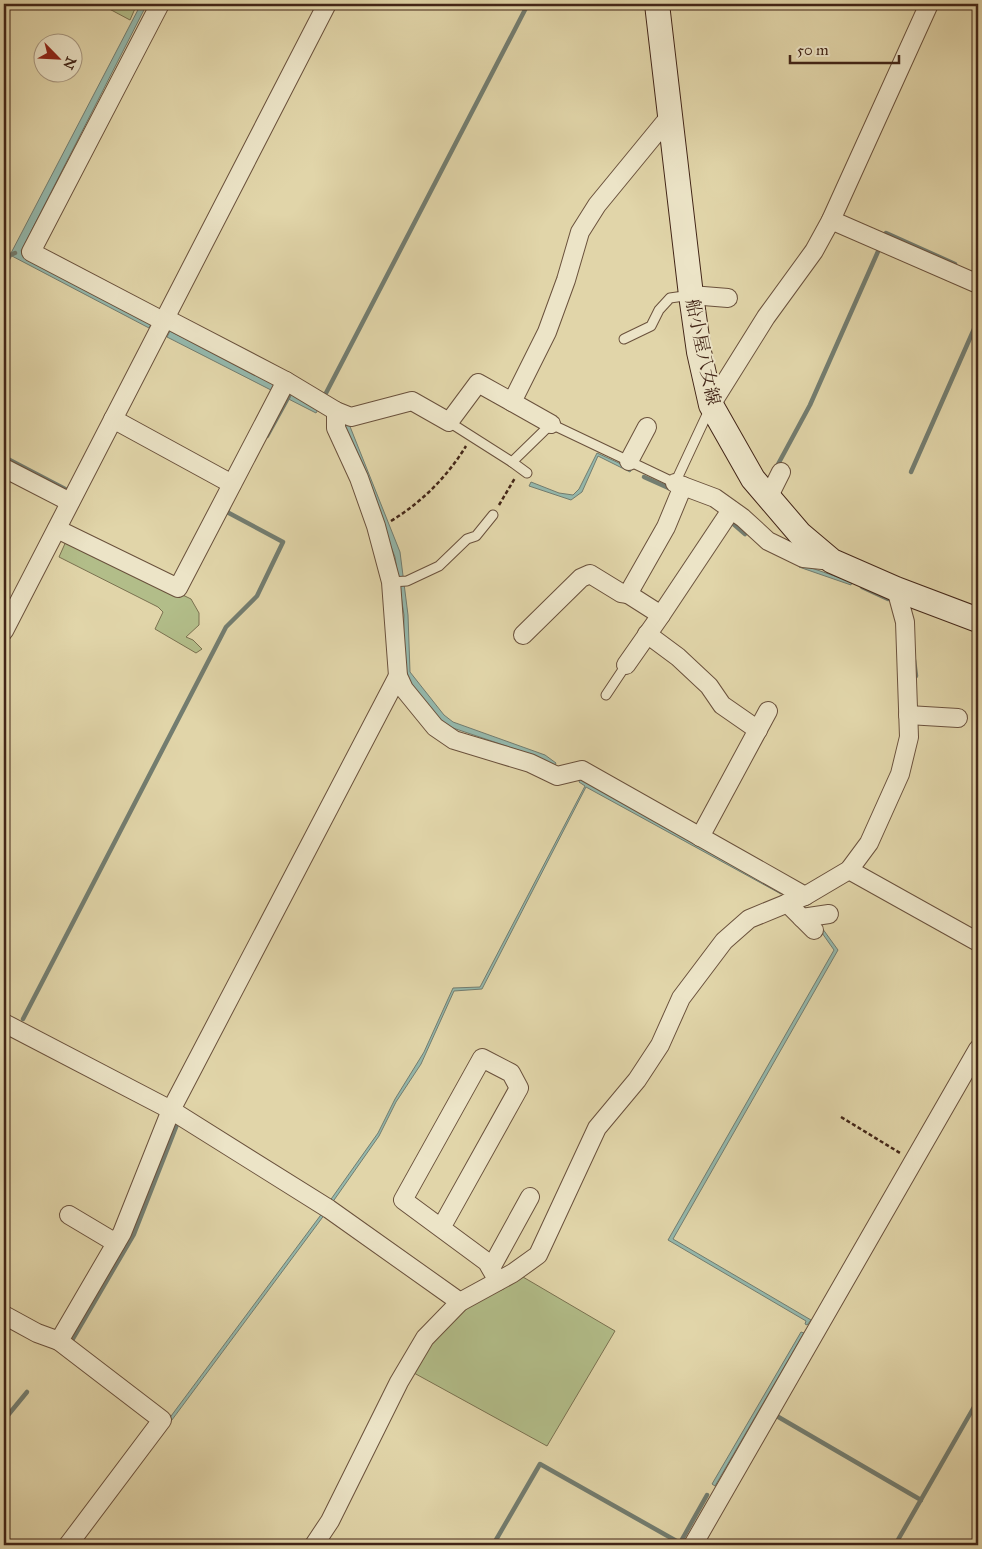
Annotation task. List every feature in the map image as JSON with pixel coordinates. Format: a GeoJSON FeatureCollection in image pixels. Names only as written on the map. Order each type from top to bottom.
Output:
{"type":"FeatureCollection","features":[{"type":"Feature","properties":{"kind":"main road","name":"船小屋八女線"},"geometry":{"type":"LineString","coordinates":[[657,4],[691,294],[699,352],[711,405],[752,479],[800,534],[832,561],[896,589],[978,619]]}},
{"type":"Feature","properties":{"kind":"street"},"geometry":{"type":"LineString","coordinates":[[160,4],[31,252],[286,381],[336,411],[351,417],[412,401],[449,422],[478,383],[551,424]]}},
{"type":"Feature","properties":{"kind":"street"},"geometry":{"type":"LineString","coordinates":[[4,632],[327,4]]}},
{"type":"Feature","properties":{"kind":"street"},"geometry":{"type":"LineString","coordinates":[[711,405],[766,317],[814,251],[831,220],[929,4]]}},
{"type":"Feature","properties":{"kind":"street"},"geometry":{"type":"LineString","coordinates":[[512,402],[547,332],[566,280],[580,232],[597,205],[670,116]]}},
{"type":"Feature","properties":{"kind":"street"},"geometry":{"type":"LineString","coordinates":[[831,220],[978,284]]}},
{"type":"Feature","properties":{"kind":"street"},"geometry":{"type":"LineString","coordinates":[[691,294],[728,298]]}},
{"type":"Feature","properties":{"kind":"street"},"geometry":{"type":"LineString","coordinates":[[57,528],[178,588],[286,381]]}},
{"type":"Feature","properties":{"kind":"street"},"geometry":{"type":"LineString","coordinates":[[336,411],[336,428],[359,478],[377,529],[391,582],[398,676],[404,689],[435,727],[454,740],[530,763],[557,776],[582,770],[805,896]]}},
{"type":"Feature","properties":{"kind":"street"},"geometry":{"type":"LineString","coordinates":[[113,420],[232,484]]}},
{"type":"Feature","properties":{"kind":"street"},"geometry":{"type":"LineString","coordinates":[[629,462],[646,426]]}},
{"type":"Feature","properties":{"kind":"street"},"geometry":{"type":"LineString","coordinates":[[4,468],[70,502]]}},
{"type":"Feature","properties":{"kind":"street"},"geometry":{"type":"LineString","coordinates":[[768,498],[781,472]]}},
{"type":"Feature","properties":{"kind":"street"},"geometry":{"type":"LineString","coordinates":[[628,594],[666,527],[679,485],[715,498],[732,510],[768,542],[803,558],[832,561]]}},
{"type":"Feature","properties":{"kind":"street"},"geometry":{"type":"LineString","coordinates":[[626,665],[732,510]]}},
{"type":"Feature","properties":{"kind":"street"},"geometry":{"type":"LineString","coordinates":[[522,635],[581,578],[590,574],[621,594],[628,594],[661,615]]}},
{"type":"Feature","properties":{"kind":"street"},"geometry":{"type":"LineString","coordinates":[[314,1545],[330,1521],[399,1382],[425,1338],[460,1302],[494,1275],[538,1255],[597,1128],[637,1080],[660,1045],[681,998],[724,941],[749,919],[805,896],[849,870],[869,842],[900,774],[909,737],[905,622],[896,589]]}},
{"type":"Feature","properties":{"kind":"street"},"geometry":{"type":"LineString","coordinates":[[648,634],[678,657],[709,686],[722,705],[758,730]]}},
{"type":"Feature","properties":{"kind":"street"},"geometry":{"type":"LineString","coordinates":[[59,1341],[116,1243],[171,1110],[398,676]]}},
{"type":"Feature","properties":{"kind":"street"},"geometry":{"type":"LineString","coordinates":[[700,837],[768,711]]}},
{"type":"Feature","properties":{"kind":"street"},"geometry":{"type":"LineString","coordinates":[[908,719],[958,722]]}},
{"type":"Feature","properties":{"kind":"street"},"geometry":{"type":"LineString","coordinates":[[849,870],[978,942]]}},
{"type":"Feature","properties":{"kind":"street"},"geometry":{"type":"LineString","coordinates":[[787,903],[814,930]]}},
{"type":"Feature","properties":{"kind":"street"},"geometry":{"type":"LineString","coordinates":[[802,918],[830,914]]}},
{"type":"Feature","properties":{"kind":"street"},"geometry":{"type":"LineString","coordinates":[[4,1023],[171,1110],[328,1209],[460,1302]]}},
{"type":"Feature","properties":{"kind":"street"},"geometry":{"type":"LineString","coordinates":[[693,1545],[978,1049]]}},
{"type":"Feature","properties":{"kind":"street"},"geometry":{"type":"LineString","coordinates":[[442,1228],[519,1088],[512,1073],[482,1058],[403,1200],[487,1262],[494,1275]]}},
{"type":"Feature","properties":{"kind":"street"},"geometry":{"type":"LineString","coordinates":[[494,1275],[530,1197]]}},
{"type":"Feature","properties":{"kind":"street"},"geometry":{"type":"LineString","coordinates":[[69,1215],[116,1243]]}},
{"type":"Feature","properties":{"kind":"street"},"geometry":{"type":"LineString","coordinates":[[8,1321],[59,1341],[162,1420],[68,1545]]}},
{"type":"Feature","properties":{"kind":"lane"},"geometry":{"type":"LineString","coordinates":[[624,340],[651,326],[660,310],[670,298],[691,294]]}},
{"type":"Feature","properties":{"kind":"lane"},"geometry":{"type":"LineString","coordinates":[[512,462],[551,424],[679,485],[711,405]]}},
{"type":"Feature","properties":{"kind":"lane"},"geometry":{"type":"LineString","coordinates":[[449,422],[524,470]]}},
{"type":"Feature","properties":{"kind":"lane"},"geometry":{"type":"LineString","coordinates":[[391,582],[407,581],[439,566],[467,539],[476,536],[493,515]]}},
{"type":"Feature","properties":{"kind":"lane"},"geometry":{"type":"LineString","coordinates":[[606,695],[626,665]]}},
{"type":"Feature","properties":{"kind":"path"},"geometry":{"type":"LineString","coordinates":[[377,529],[424,498],[455,464],[472,436]]}},
{"type":"Feature","properties":{"kind":"path"},"geometry":{"type":"LineString","coordinates":[[493,515],[524,470]]}},
{"type":"Feature","properties":{"kind":"path"},"geometry":{"type":"LineString","coordinates":[[841,1118],[914,1162]]}},
{"type":"Feature","properties":{"kind":"green space"},"geometry":{"type":"Polygon","coordinates":[[[100,4],[137,4],[130,20],[100,4]]]}},
{"type":"Feature","properties":{"kind":"green space"},"geometry":{"type":"Polygon","coordinates":[[[67,539],[191,599],[199,613],[199,625],[186,637],[193,640],[202,649],[196,653],[155,629],[163,612],[158,607],[59,557],[67,539]]]}},
{"type":"Feature","properties":{"kind":"green space"},"geometry":{"type":"Polygon","coordinates":[[[523,1277],[615,1331],[547,1446],[414,1373],[418,1361],[455,1312],[523,1277]]]}},
{"type":"Feature","properties":{"kind":"water"},"geometry":{"type":"Polygon","coordinates":[[[141,4],[147,4],[21,251],[24,255],[152,322],[149,328],[10,255],[141,4]]]}},
{"type":"Feature","properties":{"kind":"water"},"geometry":{"type":"Polygon","coordinates":[[[170,331],[319,408],[316,413],[167,337],[170,331]]]}},
{"type":"Feature","properties":{"kind":"water"},"geometry":{"type":"Polygon","coordinates":[[[344,422],[349,424],[400,552],[408,615],[410,672],[444,715],[453,722],[545,755],[556,763],[554,767],[530,754],[450,727],[442,722],[406,677],[403,660],[404,615],[395,557],[345,429],[344,422]]]}},
{"type":"Feature","properties":{"kind":"water"},"geometry":{"type":"Polygon","coordinates":[[[597,453],[632,469],[630,472],[598,456],[582,492],[571,500],[529,486],[531,482],[559,493],[573,495],[579,489],[597,453]]]}},
{"type":"Feature","properties":{"kind":"water"},"geometry":{"type":"Polygon","coordinates":[[[800,564],[852,582],[851,585],[799,567],[800,564]]]}},
{"type":"Feature","properties":{"kind":"water"},"geometry":{"type":"Polygon","coordinates":[[[581,778],[783,890],[781,894],[586,787],[482,989],[454,991],[421,1064],[396,1102],[379,1136],[332,1203],[329,1202],[378,1133],[395,1099],[424,1052],[453,988],[480,987],[585,786],[579,782],[581,778]]]}},
{"type":"Feature","properties":{"kind":"water"},"geometry":{"type":"Polygon","coordinates":[[[817,921],[838,950],[673,1239],[811,1320],[807,1325],[805,1324],[806,1321],[668,1240],[834,950],[815,923],[817,921]]]}},
{"type":"Feature","properties":{"kind":"water"},"geometry":{"type":"Polygon","coordinates":[[[323,1212],[325,1214],[79,1545],[75,1545],[323,1212]]]}},
{"type":"Feature","properties":{"kind":"water"},"geometry":{"type":"Polygon","coordinates":[[[801,1332],[804,1333],[715,1486],[712,1484],[801,1332]]]}},
{"type":"Feature","properties":{"kind":"waterway"},"geometry":{"type":"LineString","coordinates":[[326,393],[528,4]]}},
{"type":"Feature","properties":{"kind":"waterway"},"geometry":{"type":"LineString","coordinates":[[883,239],[886,233],[955,264]]}},
{"type":"Feature","properties":{"kind":"waterway"},"geometry":{"type":"LineString","coordinates":[[776,468],[810,405],[880,247]]}},
{"type":"Feature","properties":{"kind":"waterway"},"geometry":{"type":"LineString","coordinates":[[4,267],[10,255],[15,253]]}},
{"type":"Feature","properties":{"kind":"waterway"},"geometry":{"type":"LineString","coordinates":[[911,472],[978,320]]}},
{"type":"Feature","properties":{"kind":"waterway"},"geometry":{"type":"LineString","coordinates":[[267,436],[289,396]]}},
{"type":"Feature","properties":{"kind":"waterway"},"geometry":{"type":"LineString","coordinates":[[4,457],[67,490]]}},
{"type":"Feature","properties":{"kind":"waterway"},"geometry":{"type":"LineString","coordinates":[[644,477],[673,490]]}},
{"type":"Feature","properties":{"kind":"waterway"},"geometry":{"type":"LineString","coordinates":[[23,1019],[226,627],[257,596],[283,542],[227,512],[228,509]]}},
{"type":"Feature","properties":{"kind":"waterway"},"geometry":{"type":"LineString","coordinates":[[730,521],[745,534]]}},
{"type":"Feature","properties":{"kind":"waterway"},"geometry":{"type":"LineString","coordinates":[[862,587],[888,599]]}},
{"type":"Feature","properties":{"kind":"waterway"},"geometry":{"type":"LineString","coordinates":[[4,646],[10,634]]}},
{"type":"Feature","properties":{"kind":"waterway"},"geometry":{"type":"LineString","coordinates":[[914,660],[916,676]]}},
{"type":"Feature","properties":{"kind":"waterway"},"geometry":{"type":"LineString","coordinates":[[71,1342],[134,1234],[178,1122],[181,1124]]}},
{"type":"Feature","properties":{"kind":"waterway"},"geometry":{"type":"LineString","coordinates":[[4,1420],[27,1392]]}},
{"type":"Feature","properties":{"kind":"waterway"},"geometry":{"type":"LineString","coordinates":[[895,1545],[978,1400]]}},
{"type":"Feature","properties":{"kind":"waterway"},"geometry":{"type":"LineString","coordinates":[[775,1415],[921,1500]]}},
{"type":"Feature","properties":{"kind":"waterway"},"geometry":{"type":"LineString","coordinates":[[493,1545],[540,1464],[680,1543],[707,1495]]}}]}
